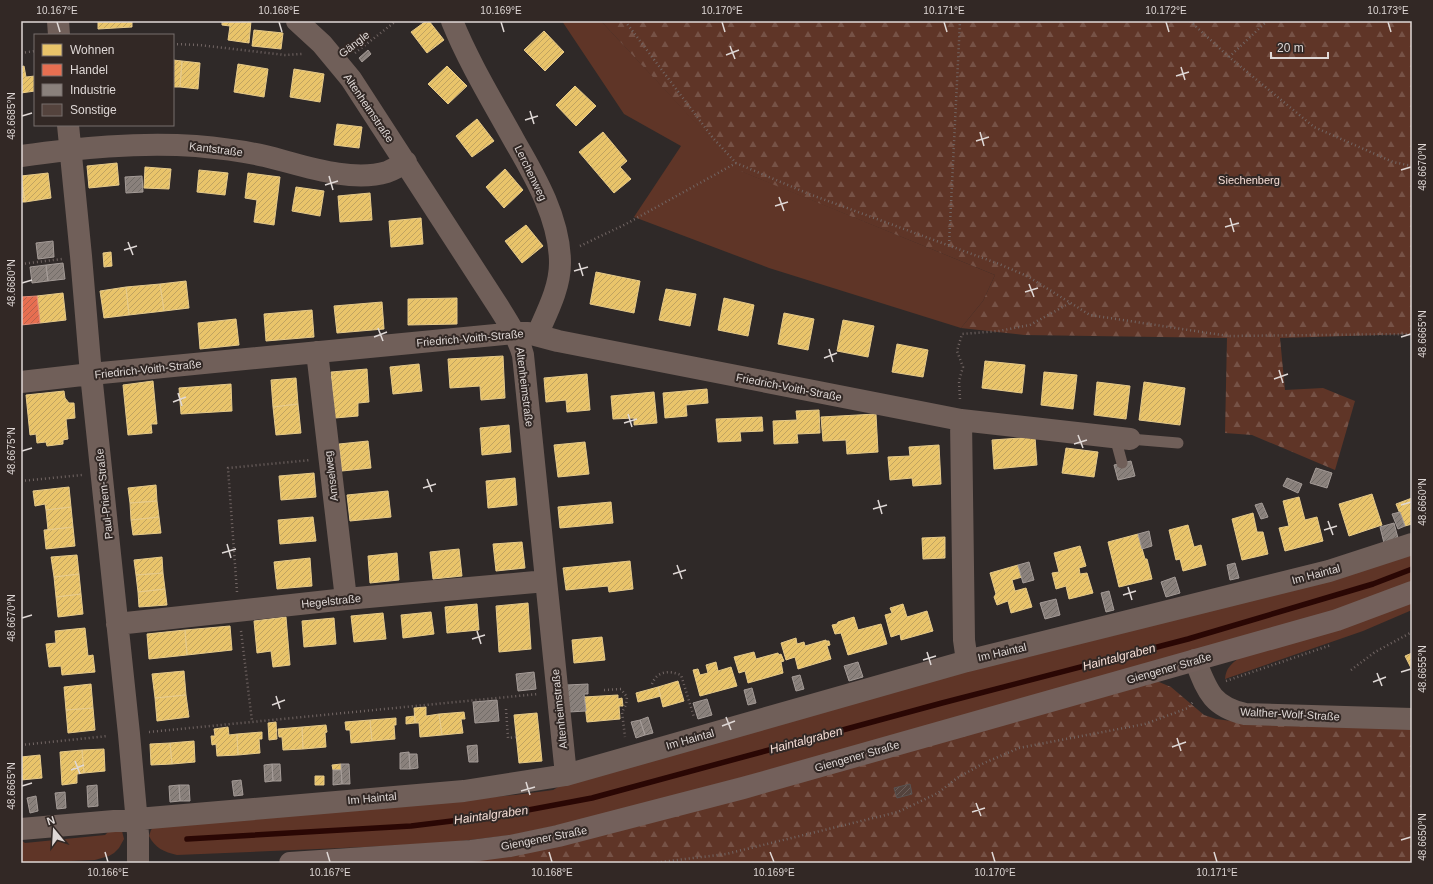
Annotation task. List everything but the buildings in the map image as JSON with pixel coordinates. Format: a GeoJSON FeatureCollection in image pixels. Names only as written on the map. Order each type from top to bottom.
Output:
{"type":"FeatureCollection","features":[{"type":"Feature","properties":{"kind":"main road","name":"Giengener Straße"},"geometry":{"type":"LineString","coordinates":[[290,863],[471,851],[510,846],[558,836],[743,788],[1337,620],[1412,592]]}},
{"type":"Feature","properties":{"kind":"street"},"geometry":{"type":"LineString","coordinates":[[58,21],[59,34]]}},
{"type":"Feature","properties":{"kind":"street","name":"Altenheimstraße"},"geometry":{"type":"LineString","coordinates":[[297,21],[322,44],[351,79],[406,162],[514,333],[523,355],[566,775]]}},
{"type":"Feature","properties":{"kind":"street","name":"Lerchenweg"},"geometry":{"type":"LineString","coordinates":[[452,21],[473,65],[535,178],[552,218],[560,249],[560,265],[557,283],[551,302],[537,335]]}},
{"type":"Feature","properties":{"kind":"street","name":"Paul-Priem-Straße"},"geometry":{"type":"LineString","coordinates":[[68,126],[82,256],[91,374],[103,473],[129,734],[137,819],[138,863]]}},
{"type":"Feature","properties":{"kind":"street","name":"Kantstraße"},"geometry":{"type":"LineString","coordinates":[[21,156],[70,150],[148,145],[197,146],[263,156],[339,174],[352,175],[387,172],[406,162]]}},
{"type":"Feature","properties":{"kind":"street","name":"Friedrich-Voith-Straße"},"geometry":{"type":"LineString","coordinates":[[21,382],[317,352],[514,333],[528,333],[558,341],[961,420],[1123,438]]}},
{"type":"Feature","properties":{"kind":"street","name":"Amselweg"},"geometry":{"type":"LineString","coordinates":[[317,352],[346,599]]}},
{"type":"Feature","properties":{"kind":"street"},"geometry":{"type":"LineString","coordinates":[[961,420],[964,640],[967,661]]}},
{"type":"Feature","properties":{"kind":"street","name":"Im Haintal"},"geometry":{"type":"LineString","coordinates":[[21,829],[464,790],[566,775],[967,661],[1328,571],[1412,544]]}},
{"type":"Feature","properties":{"kind":"street","name":"Hegelstraße"},"geometry":{"type":"LineString","coordinates":[[117,624],[239,612],[346,599],[546,581]]}},
{"type":"Feature","properties":{"kind":"street","name":"Walther-Wolf-Straße"},"geometry":{"type":"LineString","coordinates":[[1195,660],[1206,688],[1220,704],[1231,710],[1245,714],[1412,719]]}},
{"type":"Feature","properties":{"kind":"lane"},"geometry":{"type":"LineString","coordinates":[[1122,463],[1123,438],[1178,443]]}},
{"type":"Feature","properties":{"kind":"path","name":"Gängle"},"geometry":{"type":"LineString","coordinates":[[340,65],[396,21]]}},
{"type":"Feature","properties":{"kind":"path"},"geometry":{"type":"LineString","coordinates":[[625,21],[713,138],[736,163],[809,194],[949,245],[1027,276],[1090,315],[1228,336],[1412,334]]}},
{"type":"Feature","properties":{"kind":"path"},"geometry":{"type":"LineString","coordinates":[[949,245],[960,21]]}},
{"type":"Feature","properties":{"kind":"path"},"geometry":{"type":"LineString","coordinates":[[1190,21],[1229,57],[1314,127],[1393,162],[1412,166]]}},
{"type":"Feature","properties":{"kind":"path"},"geometry":{"type":"LineString","coordinates":[[1229,57],[1267,21]]}},
{"type":"Feature","properties":{"kind":"path"},"geometry":{"type":"LineString","coordinates":[[174,44],[199,45],[285,55],[308,53],[322,44]]}},
{"type":"Feature","properties":{"kind":"path"},"geometry":{"type":"LineString","coordinates":[[21,53],[34,51]]}},
{"type":"Feature","properties":{"kind":"path"},"geometry":{"type":"LineString","coordinates":[[580,246],[626,224],[736,163]]}},
{"type":"Feature","properties":{"kind":"path"},"geometry":{"type":"LineString","coordinates":[[21,264],[82,256]]}},
{"type":"Feature","properties":{"kind":"path"},"geometry":{"type":"LineString","coordinates":[[961,420],[959,381],[963,367],[957,352],[962,334],[999,331],[1030,325],[1070,303]]}},
{"type":"Feature","properties":{"kind":"path"},"geometry":{"type":"LineString","coordinates":[[252,721],[239,612],[228,468],[329,458]]}},
{"type":"Feature","properties":{"kind":"path"},"geometry":{"type":"LineString","coordinates":[[21,481],[103,473]]}},
{"type":"Feature","properties":{"kind":"path"},"geometry":{"type":"LineString","coordinates":[[1351,670],[1375,652],[1412,632]]}},
{"type":"Feature","properties":{"kind":"path"},"geometry":{"type":"LineString","coordinates":[[653,863],[726,854],[898,812],[938,794],[957,778],[984,763],[1019,748],[1145,724],[1188,708],[1206,688],[1335,644]]}},
{"type":"Feature","properties":{"kind":"path"},"geometry":{"type":"LineString","coordinates":[[652,684],[654,679],[667,671],[681,675],[700,736]]}},
{"type":"Feature","properties":{"kind":"path"},"geometry":{"type":"LineString","coordinates":[[604,690],[621,689],[627,697],[626,705],[622,712],[629,757]]}},
{"type":"Feature","properties":{"kind":"path"},"geometry":{"type":"LineString","coordinates":[[21,745],[252,721],[557,693]]}},
{"type":"Feature","properties":{"kind":"path"},"geometry":{"type":"LineString","coordinates":[[506,709],[508,738],[516,737]]}},
{"type":"Feature","properties":{"kind":"green space"},"geometry":{"type":"Polygon","coordinates":[[[562,21],[601,21],[741,171],[995,275],[983,301],[961,328],[769,268],[634,217],[681,146],[624,114],[562,21]]]}},
{"type":"Feature","properties":{"kind":"green space","name":"Siechenberg"},"geometry":{"type":"Polygon","coordinates":[[[601,21],[1412,21],[1412,334],[1280,338],[1285,390],[1323,388],[1355,401],[1335,470],[1252,435],[1225,433],[1227,338],[1024,335],[961,328],[983,301],[995,275],[740,171],[601,21]]]}},
{"type":"Feature","properties":{"kind":"green space"},"geometry":{"type":"Polygon","coordinates":[[[1412,551],[1412,584],[1354,605],[786,766],[573,822],[512,835],[452,842],[177,855],[160,849],[154,844],[149,836],[155,825],[515,795],[553,790],[563,784],[959,671],[1412,551]]]}},
{"type":"Feature","properties":{"kind":"green space"},"geometry":{"type":"Polygon","coordinates":[[[1412,601],[1412,610],[1363,631],[1225,679],[1226,672],[1229,667],[1239,658],[1412,601]]]}},
{"type":"Feature","properties":{"kind":"green space"},"geometry":{"type":"Polygon","coordinates":[[[1148,682],[1159,682],[1171,687],[1204,715],[1216,719],[1247,723],[1412,725],[1412,863],[455,863],[1148,682]]]}},
{"type":"Feature","properties":{"kind":"green space"},"geometry":{"type":"Polygon","coordinates":[[[112,828],[122,831],[124,839],[119,848],[109,856],[95,860],[21,863],[21,840],[25,843],[105,835],[112,828]]]}},
{"type":"Feature","properties":{"kind":"waterway","name":"Haintalgraben"},"geometry":{"type":"LineString","coordinates":[[187,839],[411,826],[501,815],[592,798],[942,703],[1188,639],[1373,584],[1412,569]]}}]}
